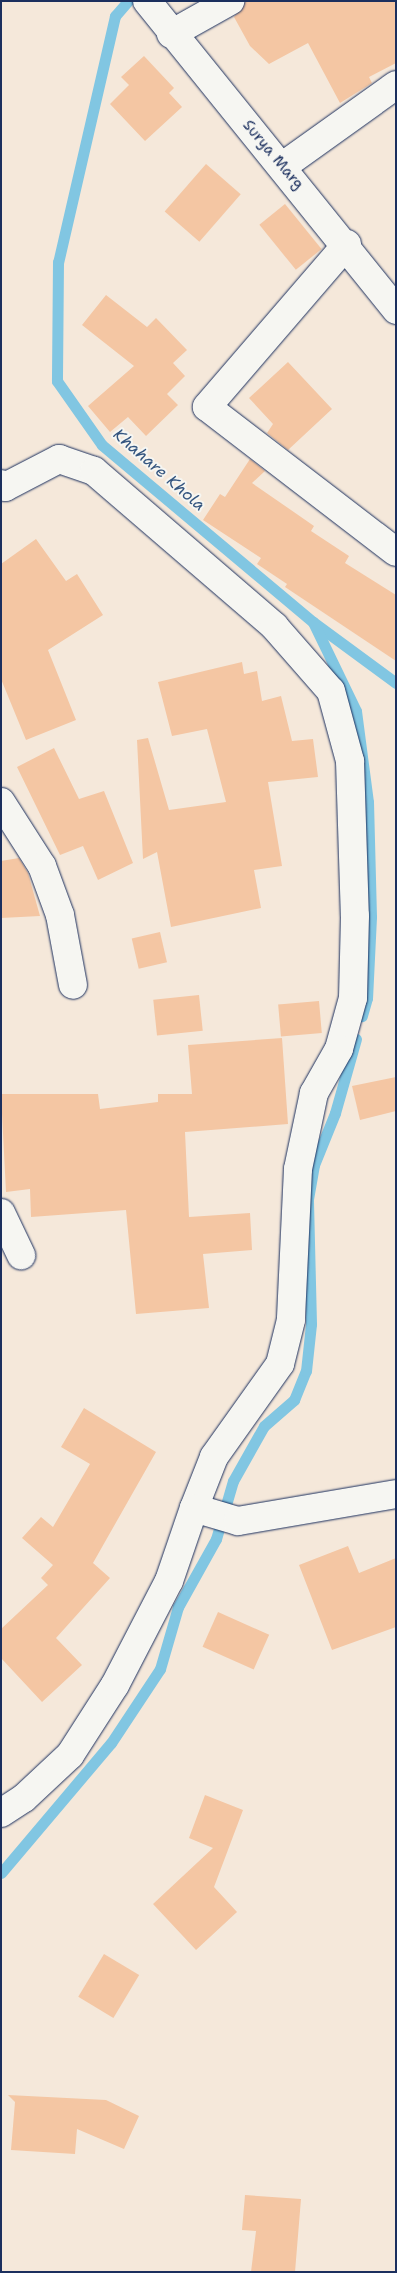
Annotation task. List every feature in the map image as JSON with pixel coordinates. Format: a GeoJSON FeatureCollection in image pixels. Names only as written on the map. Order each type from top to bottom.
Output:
{"type":"FeatureCollection","features":[{"type":"Feature","properties":{"kind":"street"},"geometry":{"type":"LineString","coordinates":[[171,34],[230,1]]}},
{"type":"Feature","properties":{"kind":"street","name":"Surya Marg"},"geometry":{"type":"LineString","coordinates":[[151,6],[171,34],[347,244],[396,310]]}},
{"type":"Feature","properties":{"kind":"street"},"geometry":{"type":"LineString","coordinates":[[283,166],[396,85]]}},
{"type":"Feature","properties":{"kind":"street"},"geometry":{"type":"LineString","coordinates":[[347,244],[207,407],[396,552]]}},
{"type":"Feature","properties":{"kind":"street"},"geometry":{"type":"LineString","coordinates":[[1,484],[6,487],[59,459],[94,471],[274,626],[331,691],[350,761],[355,916],[352,998],[339,1049],[314,1093],[298,1169],[291,1320],[280,1364],[214,1458],[201,1511],[169,1581],[115,1685],[70,1755],[24,1798],[1,1813]]}},
{"type":"Feature","properties":{"kind":"street"},"geometry":{"type":"LineString","coordinates":[[1,802],[42,866],[60,915],[73,984]]}},
{"type":"Feature","properties":{"kind":"street"},"geometry":{"type":"LineString","coordinates":[[1,1213],[21,1255]]}},
{"type":"Feature","properties":{"kind":"street"},"geometry":{"type":"LineString","coordinates":[[201,1511],[238,1521],[396,1494]]}},
{"type":"Feature","properties":{"kind":"building"},"geometry":{"type":"Polygon","coordinates":[[[246,1],[396,1],[396,63],[369,77],[372,83],[340,103],[308,43],[269,64],[250,46],[234,17],[246,1]]]}},
{"type":"Feature","properties":{"kind":"building"},"geometry":{"type":"Polygon","coordinates":[[[144,56],[174,88],[169,93],[182,107],[145,141],[110,104],[129,85],[121,77],[144,56]]]}},
{"type":"Feature","properties":{"kind":"building"},"geometry":{"type":"Polygon","coordinates":[[[206,164],[241,194],[199,242],[165,212],[206,164]]]}},
{"type":"Feature","properties":{"kind":"building"},"geometry":{"type":"Polygon","coordinates":[[[285,204],[322,249],[296,270],[259,225],[285,204]]]}},
{"type":"Feature","properties":{"kind":"building"},"geometry":{"type":"Polygon","coordinates":[[[106,295],[147,327],[156,318],[187,350],[173,363],[185,376],[167,394],[178,405],[146,436],[128,417],[110,432],[88,406],[134,366],[82,325],[106,295]]]}},
{"type":"Feature","properties":{"kind":"building"},"geometry":{"type":"Polygon","coordinates":[[[288,362],[332,409],[288,450],[267,433],[273,424],[249,398],[288,362]]]}},
{"type":"Feature","properties":{"kind":"building"},"geometry":{"type":"Polygon","coordinates":[[[250,459],[265,471],[252,483],[314,526],[311,531],[349,556],[345,563],[396,595],[396,661],[285,587],[287,584],[257,564],[261,558],[203,520],[220,494],[225,497],[250,459]]]}},
{"type":"Feature","properties":{"kind":"building"},"geometry":{"type":"Polygon","coordinates":[[[36,539],[66,581],[77,574],[103,615],[48,650],[76,720],[26,740],[1,679],[1,564],[36,539]]]}},
{"type":"Feature","properties":{"kind":"building"},"geometry":{"type":"Polygon","coordinates":[[[242,662],[244,674],[257,671],[262,701],[281,696],[292,741],[313,739],[318,777],[268,782],[282,866],[254,870],[261,908],[171,927],[157,852],[143,859],[137,740],[148,738],[169,810],[226,802],[207,729],[172,736],[158,682],[242,662]]]}},
{"type":"Feature","properties":{"kind":"building"},"geometry":{"type":"Polygon","coordinates":[[[54,748],[79,799],[104,791],[133,863],[98,880],[83,846],[60,855],[17,767],[54,748]]]}},
{"type":"Feature","properties":{"kind":"building"},"geometry":{"type":"Polygon","coordinates":[[[19,858],[28,873],[40,916],[1,918],[1,861],[19,858]]]}},
{"type":"Feature","properties":{"kind":"building"},"geometry":{"type":"Polygon","coordinates":[[[160,932],[167,962],[139,969],[132,939],[160,932]]]}},
{"type":"Feature","properties":{"kind":"building"},"geometry":{"type":"Polygon","coordinates":[[[199,995],[203,1031],[157,1036],[153,1000],[199,995]]]}},
{"type":"Feature","properties":{"kind":"building"},"geometry":{"type":"Polygon","coordinates":[[[319,1001],[322,1033],[281,1036],[278,1005],[319,1001]]]}},
{"type":"Feature","properties":{"kind":"building"},"geometry":{"type":"Polygon","coordinates":[[[282,1038],[288,1124],[185,1132],[189,1217],[250,1213],[252,1250],[203,1254],[209,1308],[136,1314],[126,1210],[31,1217],[30,1189],[6,1192],[1,1094],[98,1094],[100,1109],[158,1102],[158,1094],[192,1094],[188,1045],[282,1038]]]}},
{"type":"Feature","properties":{"kind":"building"},"geometry":{"type":"Polygon","coordinates":[[[396,1077],[396,1111],[360,1120],[352,1086],[396,1077]]]}},
{"type":"Feature","properties":{"kind":"building"},"geometry":{"type":"Polygon","coordinates":[[[84,1408],[156,1452],[93,1563],[110,1578],[56,1638],[82,1665],[42,1702],[1,1658],[1,1629],[48,1585],[41,1578],[53,1565],[22,1538],[41,1517],[53,1527],[90,1464],[61,1447],[84,1408]]]}},
{"type":"Feature","properties":{"kind":"building"},"geometry":{"type":"Polygon","coordinates":[[[348,1546],[359,1573],[396,1558],[396,1627],[332,1650],[299,1565],[348,1546]]]}},
{"type":"Feature","properties":{"kind":"building"},"geometry":{"type":"Polygon","coordinates":[[[218,1612],[269,1635],[254,1669],[203,1647],[218,1612]]]}},
{"type":"Feature","properties":{"kind":"building"},"geometry":{"type":"Polygon","coordinates":[[[205,1795],[243,1810],[214,1887],[237,1912],[196,1950],[153,1904],[213,1848],[189,1838],[205,1795]]]}},
{"type":"Feature","properties":{"kind":"building"},"geometry":{"type":"Polygon","coordinates":[[[104,1954],[139,1975],[113,2018],[78,1997],[104,1954]]]}},
{"type":"Feature","properties":{"kind":"building"},"geometry":{"type":"Polygon","coordinates":[[[8,2095],[106,2100],[139,2116],[124,2149],[77,2129],[75,2154],[11,2150],[15,2102],[8,2095]]]}},
{"type":"Feature","properties":{"kind":"building"},"geometry":{"type":"Polygon","coordinates":[[[245,2195],[301,2199],[295,2272],[251,2272],[256,2231],[242,2230],[245,2195]]]}},
{"type":"Feature","properties":{"kind":"waterway","name":"Khahare Khola"},"geometry":{"type":"LineString","coordinates":[[128,1],[115,16],[58,262],[57,381],[102,445],[313,622],[396,683]]}},
{"type":"Feature","properties":{"kind":"waterway"},"geometry":{"type":"LineString","coordinates":[[313,622],[356,711],[368,802],[371,917],[367,998],[362,1016]]}},
{"type":"Feature","properties":{"kind":"waterway"},"geometry":{"type":"LineString","coordinates":[[1,1873],[111,1743],[160,1669],[178,1607],[216,1539],[233,1481],[264,1426],[294,1400],[306,1371],[311,1324],[308,1199],[314,1165],[335,1113],[356,1039]]}}]}
